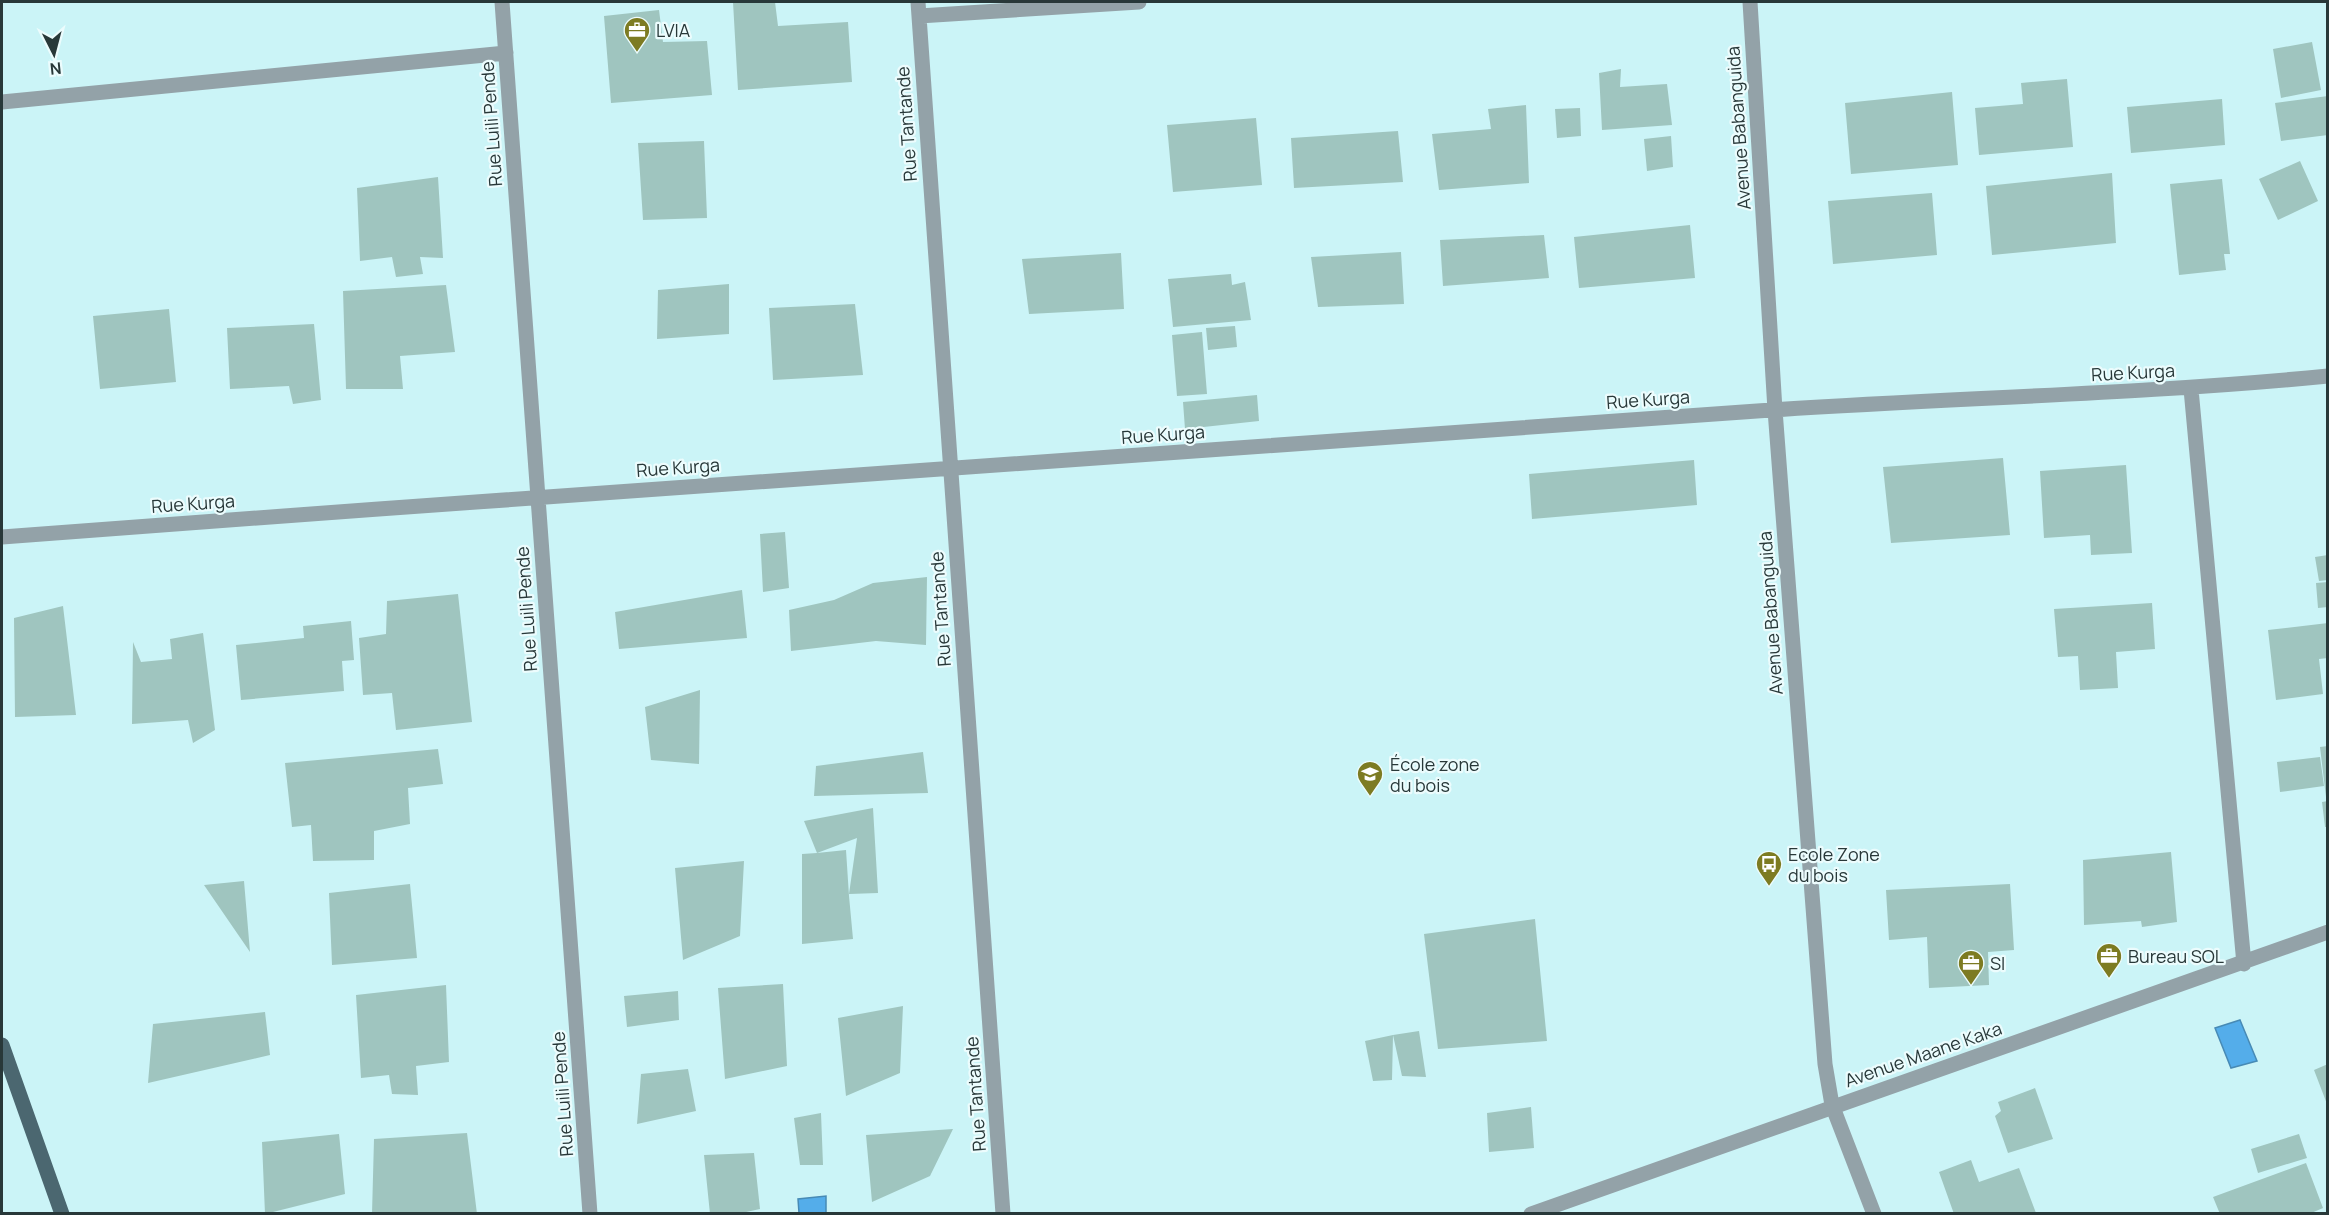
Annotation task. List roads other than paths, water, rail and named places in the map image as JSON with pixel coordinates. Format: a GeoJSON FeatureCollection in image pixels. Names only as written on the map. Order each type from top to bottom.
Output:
{"type":"FeatureCollection","features":[{"type":"Feature","properties":{"kind":"main road"},"geometry":{"type":"LineString","coordinates":[[2,1045],[62,1214]]}},
{"type":"Feature","properties":{"kind":"street","name":"Rue Luili Pende"},"geometry":{"type":"LineString","coordinates":[[502,2],[590,1214]]}},
{"type":"Feature","properties":{"kind":"street"},"geometry":{"type":"LineString","coordinates":[[918,9],[1139,2]]}},
{"type":"Feature","properties":{"kind":"street","name":"Avenue Babanguida"},"geometry":{"type":"LineString","coordinates":[[1750,2],[1775,410],[1825,1064],[1832,1106],[1874,1214]]}},
{"type":"Feature","properties":{"kind":"street","name":"Rue Tantande"},"geometry":{"type":"LineString","coordinates":[[918,9],[1003,1214]]}},
{"type":"Feature","properties":{"kind":"street"},"geometry":{"type":"LineString","coordinates":[[2,102],[506,53]]}},
{"type":"Feature","properties":{"kind":"street","name":"Rue Kurga"},"geometry":{"type":"LineString","coordinates":[[2,537],[538,496],[1775,410],[2191,389],[2328,376]]}},
{"type":"Feature","properties":{"kind":"street"},"geometry":{"type":"LineString","coordinates":[[2191,389],[2244,964]]}},
{"type":"Feature","properties":{"kind":"street","name":"Avenue Maane Kaka"},"geometry":{"type":"LineString","coordinates":[[1531,1214],[1832,1106],[2244,964],[2328,932]]}},
{"type":"Feature","properties":{"kind":"water"},"geometry":{"type":"Polygon","coordinates":[[[2240,1020],[2257,1061],[2231,1068],[2215,1028],[2240,1020]]]}},
{"type":"Feature","properties":{"kind":"water"},"geometry":{"type":"Polygon","coordinates":[[[826,1196],[826,1213],[799,1213],[798,1199],[826,1196]]]}},
{"type":"Feature","properties":{"kind":"place","name":"LVIA"},"geometry":{"type":"Point","coordinates":[637,53]}},
{"type":"Feature","properties":{"kind":"place","name":"École zone du bois"},"geometry":{"type":"Point","coordinates":[1370,797]}},
{"type":"Feature","properties":{"kind":"place","name":"Ecole Zone du bois"},"geometry":{"type":"Point","coordinates":[1769,887]}},
{"type":"Feature","properties":{"kind":"place","name":"Bureau SOL"},"geometry":{"type":"Point","coordinates":[2109,979]}},
{"type":"Feature","properties":{"kind":"place","name":"SI"},"geometry":{"type":"Point","coordinates":[1971,986]}}]}
